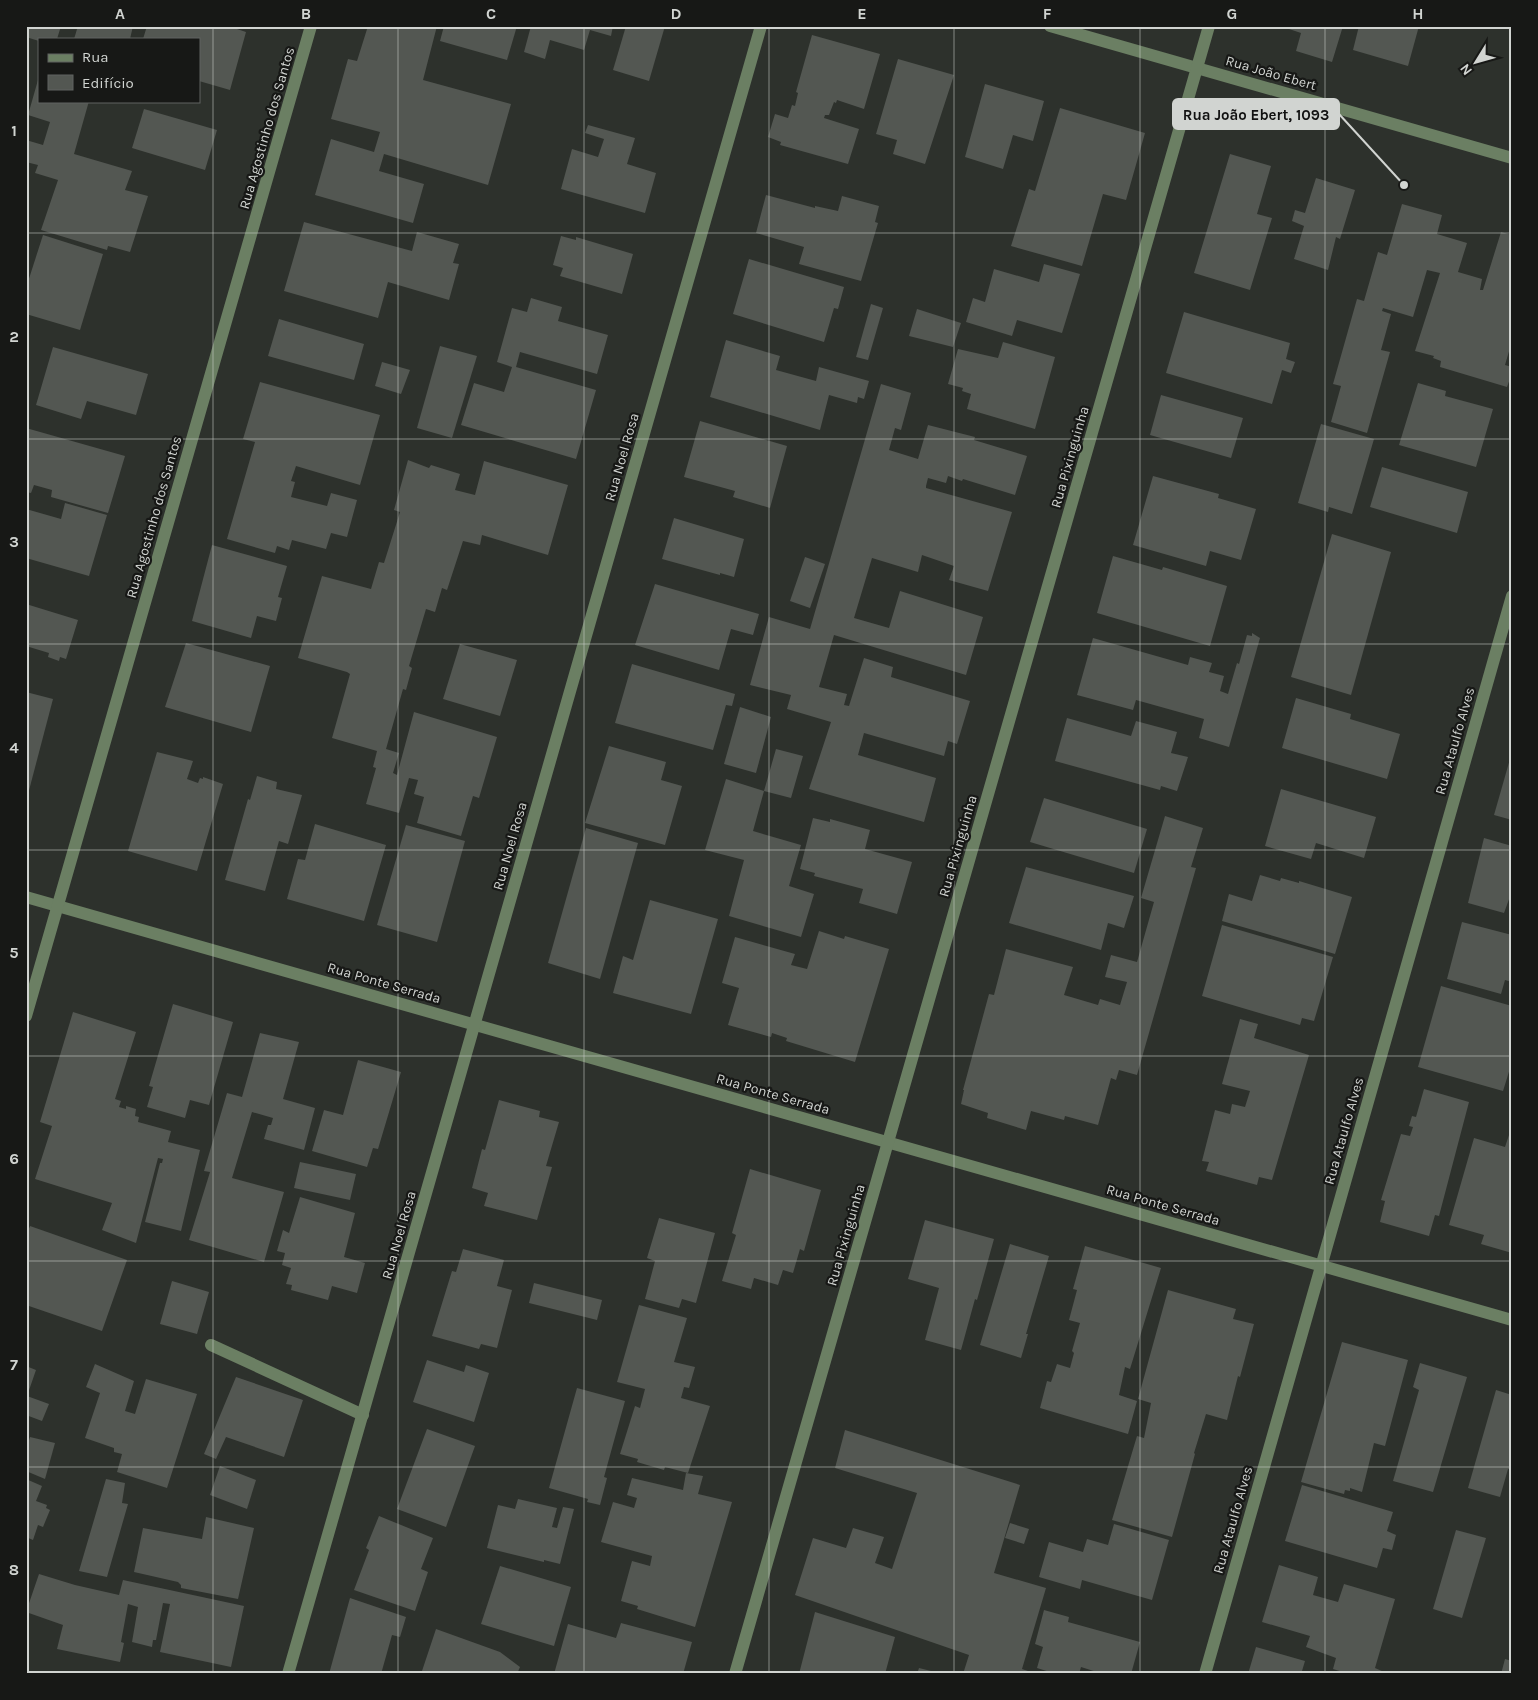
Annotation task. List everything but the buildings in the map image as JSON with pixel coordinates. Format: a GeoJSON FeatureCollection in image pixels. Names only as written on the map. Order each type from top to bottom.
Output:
{"type":"FeatureCollection","features":[{"type":"Feature","properties":{"kind":"street","name":"Rua Agostinho dos Santos"},"geometry":{"type":"LineString","coordinates":[[26,1016],[311,26]]}},
{"type":"Feature","properties":{"kind":"street","name":"Rua Noel Rosa"},"geometry":{"type":"LineString","coordinates":[[288,1674],[762,26]]}},
{"type":"Feature","properties":{"kind":"street","name":"Rua João Ebert"},"geometry":{"type":"LineString","coordinates":[[1050,26],[1512,158]]}},
{"type":"Feature","properties":{"kind":"street","name":"Rua Pixinguinha"},"geometry":{"type":"LineString","coordinates":[[735,1674],[1209,26]]}},
{"type":"Feature","properties":{"kind":"street","name":"Rua Ataulfo Alves"},"geometry":{"type":"LineString","coordinates":[[1205,1674],[1512,596]]}},
{"type":"Feature","properties":{"kind":"street","name":"Rua Ponte Serrada"},"geometry":{"type":"LineString","coordinates":[[26,896],[1512,1320]]}},
{"type":"Feature","properties":{"kind":"street"},"geometry":{"type":"LineString","coordinates":[[211,1345],[363,1415]]}},
{"type":"Feature","properties":{"kind":"place","name":"Rua João Ebert, 1093"},"geometry":{"type":"Point","coordinates":[1404,185]}}]}
